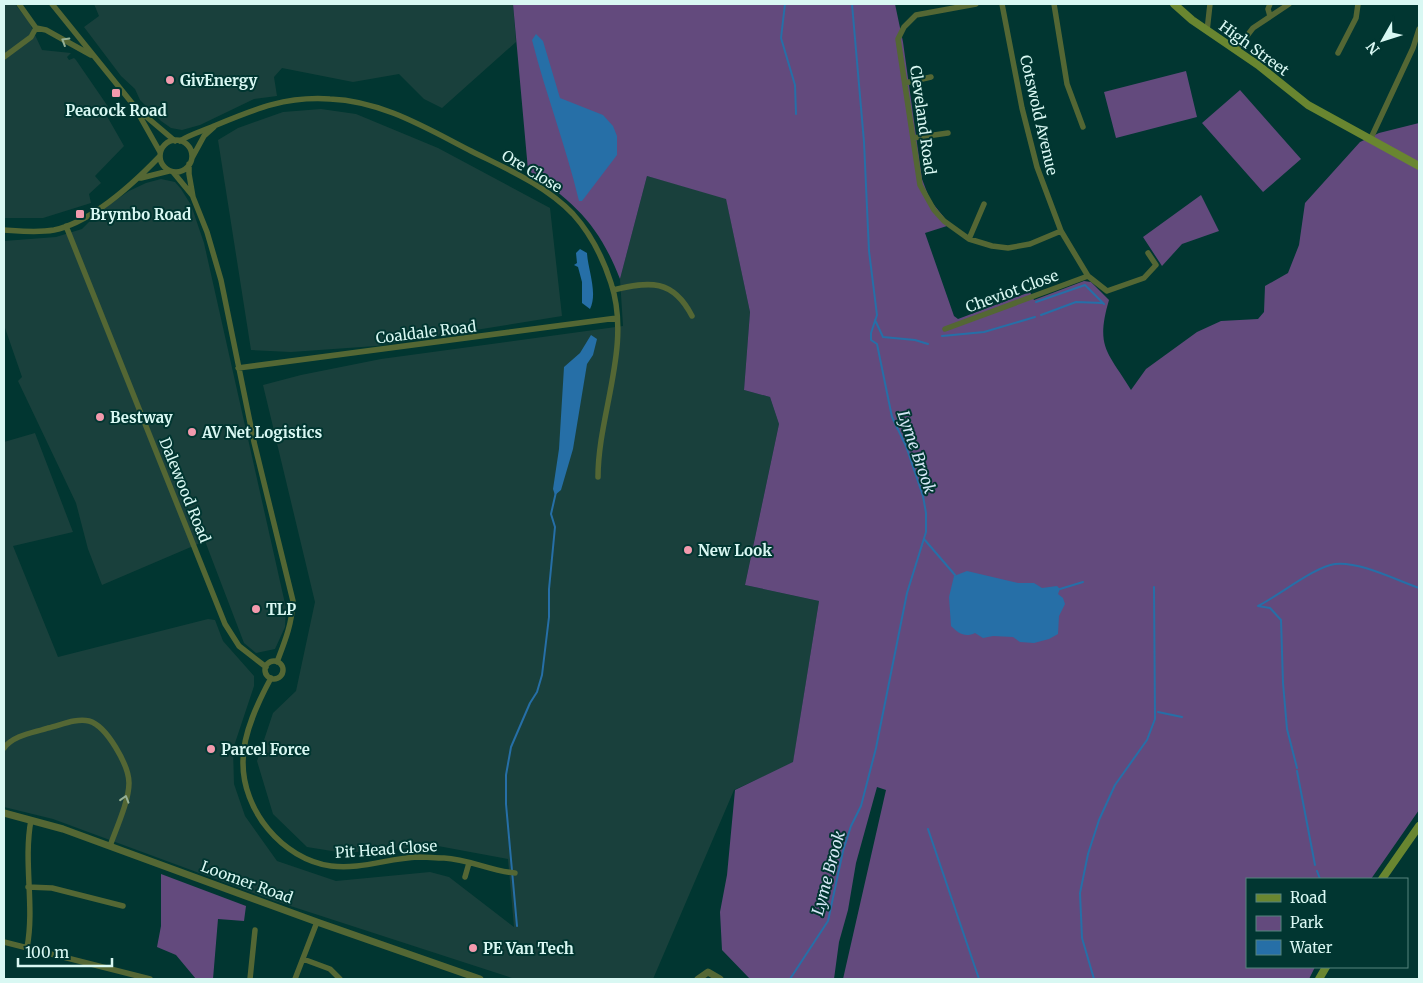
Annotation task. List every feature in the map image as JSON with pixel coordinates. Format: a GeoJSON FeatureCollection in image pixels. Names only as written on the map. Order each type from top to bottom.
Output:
{"type":"FeatureCollection","features":[{"type":"Feature","properties":{"kind":"main road","name":"High Street"},"geometry":{"type":"LineString","coordinates":[[1174,4],[1296,97],[1419,166]]}},
{"type":"Feature","properties":{"kind":"main road"},"geometry":{"type":"LineString","coordinates":[[1383,878],[1419,826]]}},
{"type":"Feature","properties":{"kind":"main road"},"geometry":{"type":"LineString","coordinates":[[1319,979],[1325,968]]}},
{"type":"Feature","properties":{"kind":"street"},"geometry":{"type":"LineString","coordinates":[[19,4],[36,28],[46,30],[93,56]]}},
{"type":"Feature","properties":{"kind":"street"},"geometry":{"type":"LineString","coordinates":[[52,4],[136,108],[190,149],[189,174],[193,196],[207,232],[221,280],[238,368],[293,601],[292,617],[287,639],[277,662]]}},
{"type":"Feature","properties":{"kind":"street","name":"Cleveland Road"},"geometry":{"type":"LineString","coordinates":[[976,4],[949,6],[916,15],[904,27],[898,39],[920,185],[934,210],[944,222],[969,239],[1008,248],[1030,244],[1061,231]]}},
{"type":"Feature","properties":{"kind":"street","name":"Cotswold Avenue"},"geometry":{"type":"LineString","coordinates":[[1002,4],[1022,108],[1036,167],[1061,231],[1088,276],[1107,291],[1144,278],[1156,265],[1148,253]]}},
{"type":"Feature","properties":{"kind":"street"},"geometry":{"type":"LineString","coordinates":[[1054,4],[1067,84],[1083,127]]}},
{"type":"Feature","properties":{"kind":"street"},"geometry":{"type":"LineString","coordinates":[[1207,31],[1210,4]]}},
{"type":"Feature","properties":{"kind":"street"},"geometry":{"type":"LineString","coordinates":[[1270,4],[1268,10],[1270,16]]}},
{"type":"Feature","properties":{"kind":"street"},"geometry":{"type":"LineString","coordinates":[[1236,50],[1253,28],[1289,4]]}},
{"type":"Feature","properties":{"kind":"street"},"geometry":{"type":"LineString","coordinates":[[1338,53],[1356,18],[1358,4]]}},
{"type":"Feature","properties":{"kind":"street"},"geometry":{"type":"LineString","coordinates":[[4,57],[31,37],[36,28]]}},
{"type":"Feature","properties":{"kind":"street"},"geometry":{"type":"LineString","coordinates":[[1371,138],[1413,48],[1419,29]]}},
{"type":"Feature","properties":{"kind":"street"},"geometry":{"type":"LineString","coordinates":[[905,83],[931,77]]}},
{"type":"Feature","properties":{"kind":"street","name":"Ore Close"},"geometry":{"type":"LineString","coordinates":[[177,141],[256,108],[301,99],[350,101],[398,114],[513,172],[556,198],[588,233],[600,254],[613,290],[617,318],[616,349],[598,452],[598,477]]}},
{"type":"Feature","properties":{"kind":"street"},"geometry":{"type":"LineString","coordinates":[[136,108],[160,154],[163,166],[171,171],[193,196]]}},
{"type":"Feature","properties":{"kind":"street","name":"Ore Close"},"geometry":{"type":"LineString","coordinates":[[190,162],[204,136],[216,126]]}},
{"type":"Feature","properties":{"kind":"street"},"geometry":{"type":"LineString","coordinates":[[913,138],[948,133]]}},
{"type":"Feature","properties":{"kind":"street"},"geometry":{"type":"LineString","coordinates":[[4,230],[36,232],[66,226],[90,213],[139,179],[167,144],[177,141]]}},
{"type":"Feature","properties":{"kind":"street"},"geometry":{"type":"LineString","coordinates":[[139,179],[183,170],[190,162]]}},
{"type":"Feature","properties":{"kind":"street"},"geometry":{"type":"LineString","coordinates":[[969,239],[984,204]]}},
{"type":"Feature","properties":{"kind":"street","name":"Dalewood Road"},"geometry":{"type":"LineString","coordinates":[[66,226],[225,624],[239,646],[266,667],[266,675],[271,678]]}},
{"type":"Feature","properties":{"kind":"street","name":"Cheviot Close"},"geometry":{"type":"LineString","coordinates":[[945,329],[1088,276]]}},
{"type":"Feature","properties":{"kind":"street"},"geometry":{"type":"LineString","coordinates":[[613,290],[643,283],[660,285],[675,292],[692,316]]}},
{"type":"Feature","properties":{"kind":"street","name":"Coaldale Road"},"geometry":{"type":"LineString","coordinates":[[238,368],[617,318]]}},
{"type":"Feature","properties":{"kind":"street"},"geometry":{"type":"LineString","coordinates":[[266,667],[272,662],[277,662]]}},
{"type":"Feature","properties":{"kind":"street"},"geometry":{"type":"LineString","coordinates":[[271,678],[276,678],[282,674],[281,666],[277,662]]}},
{"type":"Feature","properties":{"kind":"street","name":"Pit Head Close"},"geometry":{"type":"LineString","coordinates":[[271,678],[247,732],[243,769],[253,806],[264,824],[289,850],[316,863],[333,866],[354,867],[417,857],[447,858],[498,871],[515,873]]}},
{"type":"Feature","properties":{"kind":"street"},"geometry":{"type":"LineString","coordinates":[[4,748],[9,742],[21,736],[78,720],[90,721],[102,728],[117,752],[129,783],[110,846]]}},
{"type":"Feature","properties":{"kind":"street","name":"Loomer Road"},"geometry":{"type":"LineString","coordinates":[[4,813],[110,846],[465,977],[480,979]]}},
{"type":"Feature","properties":{"kind":"street"},"geometry":{"type":"LineString","coordinates":[[27,948],[30,927],[27,842],[31,820]]}},
{"type":"Feature","properties":{"kind":"street"},"geometry":{"type":"LineString","coordinates":[[465,877],[469,863]]}},
{"type":"Feature","properties":{"kind":"street"},"geometry":{"type":"LineString","coordinates":[[28,887],[52,888],[123,906]]}},
{"type":"Feature","properties":{"kind":"street"},"geometry":{"type":"LineString","coordinates":[[295,979],[317,922]]}},
{"type":"Feature","properties":{"kind":"street"},"geometry":{"type":"LineString","coordinates":[[250,979],[255,930]]}},
{"type":"Feature","properties":{"kind":"street"},"geometry":{"type":"LineString","coordinates":[[4,942],[150,979]]}},
{"type":"Feature","properties":{"kind":"street"},"geometry":{"type":"LineString","coordinates":[[303,959],[330,969],[340,979]]}},
{"type":"Feature","properties":{"kind":"street"},"geometry":{"type":"LineString","coordinates":[[698,979],[708,972],[720,979]]}},
{"type":"Feature","properties":{"kind":"shaded area"},"geometry":{"type":"Polygon","coordinates":[[[4,4],[15,4],[29,22],[42,50],[71,53],[67,57],[69,60],[74,58],[76,60],[109,108],[104,111],[124,146],[95,176],[101,183],[89,194],[91,203],[43,218],[4,218],[4,4]]]}},
{"type":"Feature","properties":{"kind":"shaded area"},"geometry":{"type":"Polygon","coordinates":[[[94,4],[513,4],[516,42],[442,108],[424,99],[399,74],[353,82],[282,68],[274,77],[277,96],[254,99],[200,125],[182,130],[171,128],[161,121],[140,100],[135,89],[121,76],[84,27],[99,16],[94,4]]]}},
{"type":"Feature","properties":{"kind":"shaded area"},"geometry":{"type":"Polygon","coordinates":[[[321,109],[356,114],[438,148],[550,208],[562,316],[376,346],[291,352],[251,350],[218,140],[238,128],[283,112],[321,109]]]}},
{"type":"Feature","properties":{"kind":"shaded area"},"geometry":{"type":"Polygon","coordinates":[[[647,176],[726,198],[750,312],[744,390],[770,397],[779,424],[745,585],[819,601],[793,763],[734,790],[653,979],[515,979],[272,900],[53,819],[4,807],[4,442],[35,433],[73,532],[13,546],[58,657],[208,619],[215,620],[223,641],[254,676],[254,686],[233,749],[234,784],[245,816],[277,861],[336,881],[430,872],[449,877],[514,927],[508,859],[438,846],[344,853],[307,847],[273,814],[257,761],[273,713],[296,691],[315,602],[263,385],[301,375],[381,359],[623,326],[620,279],[647,176]]]}},
{"type":"Feature","properties":{"kind":"shaded area"},"geometry":{"type":"Polygon","coordinates":[[[161,179],[175,182],[181,189],[191,205],[204,243],[286,608],[285,627],[275,649],[256,653],[244,643],[205,541],[102,585],[88,549],[76,503],[18,381],[22,377],[4,325],[4,241],[56,237],[82,229],[100,211],[129,191],[146,183],[161,179]]]}},
{"type":"Feature","properties":{"kind":"green space"},"geometry":{"type":"Polygon","coordinates":[[[513,4],[895,4],[903,42],[922,179],[930,200],[947,221],[947,226],[925,233],[954,316],[958,319],[1030,292],[1034,300],[1084,281],[1091,282],[1109,300],[1103,329],[1106,349],[1131,390],[1146,369],[1197,332],[1221,321],[1258,319],[1264,312],[1265,286],[1288,273],[1299,245],[1305,203],[1360,142],[1379,133],[1419,123],[1419,810],[1372,878],[1246,878],[1246,968],[1314,968],[1309,979],[843,979],[886,790],[877,787],[856,863],[848,910],[839,942],[834,979],[750,979],[722,950],[720,912],[727,875],[735,790],[793,762],[819,601],[745,585],[779,424],[770,397],[744,390],[750,312],[726,199],[647,176],[620,279],[612,260],[594,229],[572,205],[528,170],[513,4]]]}},
{"type":"Feature","properties":{"kind":"green space"},"geometry":{"type":"Polygon","coordinates":[[[1186,71],[1197,117],[1116,138],[1104,92],[1186,71]]]}},
{"type":"Feature","properties":{"kind":"green space"},"geometry":{"type":"Polygon","coordinates":[[[1240,90],[1301,159],[1263,192],[1202,123],[1240,90]]]}},
{"type":"Feature","properties":{"kind":"green space"},"geometry":{"type":"Polygon","coordinates":[[[1201,195],[1219,231],[1182,244],[1162,266],[1143,237],[1201,195]]]}},
{"type":"Feature","properties":{"kind":"green space"},"geometry":{"type":"Polygon","coordinates":[[[161,874],[246,906],[244,921],[218,919],[213,979],[196,979],[176,955],[157,947],[161,926],[161,874]]]}},
{"type":"Feature","properties":{"kind":"water"},"geometry":{"type":"Polygon","coordinates":[[[536,34],[543,41],[560,98],[603,115],[613,126],[617,136],[617,155],[582,201],[579,201],[532,40],[536,34]]]}},
{"type":"Feature","properties":{"kind":"water"},"geometry":{"type":"Polygon","coordinates":[[[580,249],[587,253],[592,281],[593,296],[590,309],[582,303],[582,282],[578,267],[574,265],[577,263],[576,253],[580,249]]]}},
{"type":"Feature","properties":{"kind":"water"},"geometry":{"type":"Polygon","coordinates":[[[591,335],[597,339],[593,355],[587,364],[573,449],[561,490],[555,495],[553,489],[559,449],[564,367],[580,353],[591,335]]]}},
{"type":"Feature","properties":{"kind":"water"},"geometry":{"type":"Polygon","coordinates":[[[967,571],[1018,583],[1034,583],[1042,588],[1057,586],[1060,589],[1058,594],[1063,598],[1065,604],[1059,616],[1058,634],[1049,639],[1034,643],[1020,642],[1013,637],[993,636],[983,638],[975,633],[965,635],[956,631],[951,626],[949,597],[954,576],[967,571]]]}},
{"type":"Feature","properties":{"kind":"waterway"},"geometry":{"type":"LineString","coordinates":[[785,4],[781,38],[795,85],[796,114]]}},
{"type":"Feature","properties":{"kind":"waterway","name":"Lyme Brook"},"geometry":{"type":"LineString","coordinates":[[790,979],[828,921],[843,851],[851,826],[861,806],[876,748],[907,593],[926,532],[926,513],[923,496],[906,446],[892,417],[877,344],[871,340],[871,333],[877,315],[869,251],[864,142],[852,4]]}},
{"type":"Feature","properties":{"kind":"waterway"},"geometry":{"type":"LineString","coordinates":[[1036,302],[1085,285],[1104,304]]}},
{"type":"Feature","properties":{"kind":"waterway"},"geometry":{"type":"LineString","coordinates":[[1041,315],[1076,302],[1102,303]]}},
{"type":"Feature","properties":{"kind":"waterway"},"geometry":{"type":"LineString","coordinates":[[942,336],[984,332],[1035,317]]}},
{"type":"Feature","properties":{"kind":"waterway"},"geometry":{"type":"LineString","coordinates":[[875,320],[883,337],[915,340],[928,344]]}},
{"type":"Feature","properties":{"kind":"waterway"},"geometry":{"type":"LineString","coordinates":[[517,926],[506,804],[506,775],[511,747],[530,703],[537,692],[542,675],[549,617],[549,589],[555,527],[551,514],[556,492]]}},
{"type":"Feature","properties":{"kind":"waterway"},"geometry":{"type":"LineString","coordinates":[[924,539],[955,575]]}},
{"type":"Feature","properties":{"kind":"waterway"},"geometry":{"type":"LineString","coordinates":[[1297,768],[1287,729],[1281,620],[1270,608],[1258,606],[1318,570],[1335,564],[1355,565],[1366,568],[1419,588]]}},
{"type":"Feature","properties":{"kind":"waterway"},"geometry":{"type":"LineString","coordinates":[[1060,589],[1083,582]]}},
{"type":"Feature","properties":{"kind":"waterway"},"geometry":{"type":"LineString","coordinates":[[1094,979],[1082,938],[1080,893],[1088,854],[1099,820],[1115,785],[1147,740],[1155,719],[1154,587]]}},
{"type":"Feature","properties":{"kind":"waterway"},"geometry":{"type":"LineString","coordinates":[[1158,712],[1182,717]]}},
{"type":"Feature","properties":{"kind":"waterway"},"geometry":{"type":"LineString","coordinates":[[1297,771],[1315,865]]}},
{"type":"Feature","properties":{"kind":"waterway"},"geometry":{"type":"LineString","coordinates":[[928,829],[979,979]]}},
{"type":"Feature","properties":{"kind":"waterway"},"geometry":{"type":"LineString","coordinates":[[1317,871],[1320,878]]}},
{"type":"Feature","properties":{"kind":"place","name":"GivEnergy"},"geometry":{"type":"Point","coordinates":[170,80]}},
{"type":"Feature","properties":{"kind":"place","name":"Peacock Road"},"geometry":{"type":"Point","coordinates":[116,93]}},
{"type":"Feature","properties":{"kind":"place","name":"Brymbo Road"},"geometry":{"type":"Point","coordinates":[80,214]}},
{"type":"Feature","properties":{"kind":"place","name":"Bestway"},"geometry":{"type":"Point","coordinates":[100,417]}},
{"type":"Feature","properties":{"kind":"place","name":"AV Net Logistics"},"geometry":{"type":"Point","coordinates":[192,432]}},
{"type":"Feature","properties":{"kind":"place","name":"New Look"},"geometry":{"type":"Point","coordinates":[688,550]}},
{"type":"Feature","properties":{"kind":"place","name":"TLP"},"geometry":{"type":"Point","coordinates":[256,609]}},
{"type":"Feature","properties":{"kind":"place","name":"Parcel Force"},"geometry":{"type":"Point","coordinates":[211,749]}},
{"type":"Feature","properties":{"kind":"place","name":"PE Van Tech"},"geometry":{"type":"Point","coordinates":[473,948]}}]}
